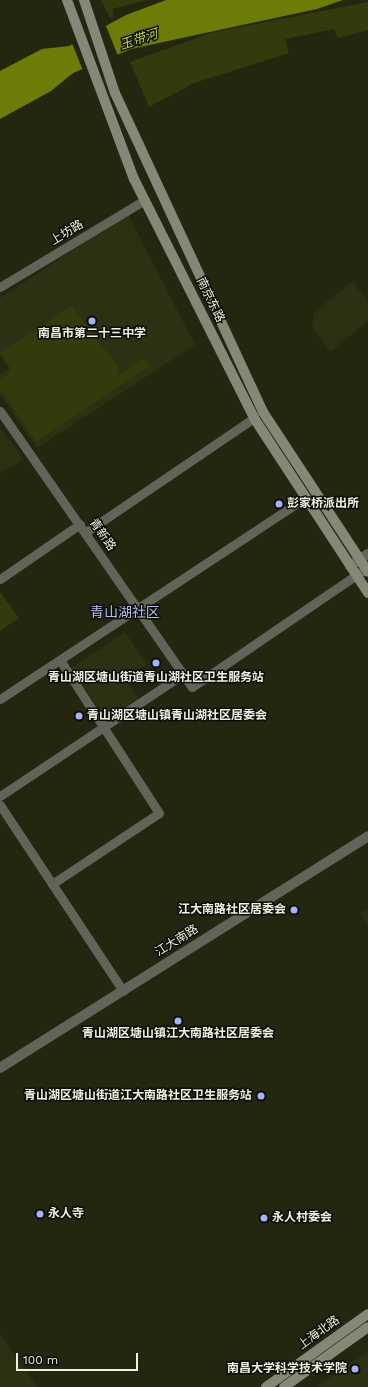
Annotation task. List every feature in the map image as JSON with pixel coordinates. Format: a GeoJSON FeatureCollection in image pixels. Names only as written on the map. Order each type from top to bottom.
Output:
{"type":"FeatureCollection","features":[{"type":"Feature","properties":{"kind":"main road","name":"南京东路"},"geometry":{"type":"LineString","coordinates":[[68,0],[92,73],[146,200],[254,418],[368,593]]}},
{"type":"Feature","properties":{"kind":"main road","name":"南京东路"},"geometry":{"type":"LineString","coordinates":[[84,0],[92,31],[104,63],[198,278],[263,412],[364,556],[367,570]]}},
{"type":"Feature","properties":{"kind":"main road","name":"上海北路"},"geometry":{"type":"LineString","coordinates":[[266,1387],[368,1314]]}},
{"type":"Feature","properties":{"kind":"main road","name":"上海北路"},"geometry":{"type":"LineString","coordinates":[[284,1387],[368,1327]]}},
{"type":"Feature","properties":{"kind":"street","name":"上坊路"},"geometry":{"type":"LineString","coordinates":[[0,287],[146,200]]}},
{"type":"Feature","properties":{"kind":"street","name":"青新路"},"geometry":{"type":"LineString","coordinates":[[0,411],[86,532],[192,687],[356,575]]}},
{"type":"Feature","properties":{"kind":"street"},"geometry":{"type":"LineString","coordinates":[[86,532],[254,418]]}},
{"type":"Feature","properties":{"kind":"street"},"geometry":{"type":"LineString","coordinates":[[0,699],[305,498]]}},
{"type":"Feature","properties":{"kind":"street"},"geometry":{"type":"LineString","coordinates":[[0,579],[80,524]]}},
{"type":"Feature","properties":{"kind":"street"},"geometry":{"type":"LineString","coordinates":[[350,566],[364,556]]}},
{"type":"Feature","properties":{"kind":"street"},"geometry":{"type":"LineString","coordinates":[[356,575],[367,570]]}},
{"type":"Feature","properties":{"kind":"street"},"geometry":{"type":"LineString","coordinates":[[52,884],[159,813],[60,660]]}},
{"type":"Feature","properties":{"kind":"street"},"geometry":{"type":"LineString","coordinates":[[0,796],[183,674]]}},
{"type":"Feature","properties":{"kind":"street"},"geometry":{"type":"LineString","coordinates":[[2,811],[123,991]]}},
{"type":"Feature","properties":{"kind":"street","name":"江大南路"},"geometry":{"type":"LineString","coordinates":[[0,1068],[368,836]]}},
{"type":"Feature","properties":{"kind":"shaded area"},"geometry":{"type":"Polygon","coordinates":[[[101,0],[147,0],[112,9],[114,17],[110,18],[101,0]]]}},
{"type":"Feature","properties":{"kind":"shaded area"},"geometry":{"type":"Polygon","coordinates":[[[368,2],[368,30],[338,38],[334,29],[285,39],[289,53],[194,83],[149,107],[130,62],[211,33],[368,2]]]}},
{"type":"Feature","properties":{"kind":"shaded area","name":"南昌市第二十三中学"},"geometry":{"type":"Polygon","coordinates":[[[128,214],[195,345],[37,448],[0,394],[0,374],[9,368],[0,355],[0,298],[128,214]]]}},
{"type":"Feature","properties":{"kind":"shaded area"},"geometry":{"type":"Polygon","coordinates":[[[352,282],[368,300],[368,321],[330,352],[312,326],[314,312],[352,282]]]}},
{"type":"Feature","properties":{"kind":"shaded area"},"geometry":{"type":"Polygon","coordinates":[[[72,306],[117,365],[118,375],[144,358],[150,366],[36,442],[0,389],[0,380],[12,371],[0,353],[72,306]]]}},
{"type":"Feature","properties":{"kind":"shaded area"},"geometry":{"type":"Polygon","coordinates":[[[0,427],[23,459],[0,474],[0,427]]]}},
{"type":"Feature","properties":{"kind":"shaded area"},"geometry":{"type":"Polygon","coordinates":[[[0,592],[19,618],[0,631],[0,592]]]}},
{"type":"Feature","properties":{"kind":"shaded area"},"geometry":{"type":"Polygon","coordinates":[[[125,632],[147,664],[125,679],[140,701],[108,722],[71,668],[125,632]]]}},
{"type":"Feature","properties":{"kind":"shaded area"},"geometry":{"type":"Polygon","coordinates":[[[368,908],[368,925],[360,913],[368,908]]]}},
{"type":"Feature","properties":{"kind":"shaded area"},"geometry":{"type":"Polygon","coordinates":[[[0,1334],[37,1387],[0,1387],[0,1334]]]}},
{"type":"Feature","properties":{"kind":"shaded area","name":"南昌大学科学技术学院"},"geometry":{"type":"Polygon","coordinates":[[[368,1351],[368,1387],[316,1387],[368,1351]]]}},
{"type":"Feature","properties":{"kind":"water","name":"玉带河"},"geometry":{"type":"Polygon","coordinates":[[[166,0],[343,0],[317,9],[131,49],[73,73],[51,91],[0,119],[0,71],[42,49],[69,46],[126,15],[166,0]]]}},
{"type":"Feature","properties":{"kind":"pier"},"geometry":{"type":"Polygon","coordinates":[[[106,26],[118,56],[83,70],[71,40],[106,26]]]}},
{"type":"Feature","properties":{"kind":"place","name":"南昌市第二十三中学"},"geometry":{"type":"Point","coordinates":[92,321]}},
{"type":"Feature","properties":{"kind":"place","name":"彭家桥派出所"},"geometry":{"type":"Point","coordinates":[279,504]}},
{"type":"Feature","properties":{"kind":"place","name":"青山湖区塘山街道青山湖社区卫生服务站"},"geometry":{"type":"Point","coordinates":[156,663]}},
{"type":"Feature","properties":{"kind":"place","name":"青山湖区塘山镇青山湖社区居委会"},"geometry":{"type":"Point","coordinates":[79,716]}},
{"type":"Feature","properties":{"kind":"place","name":"江大南路社区居委会"},"geometry":{"type":"Point","coordinates":[294,910]}},
{"type":"Feature","properties":{"kind":"place","name":"青山湖区塘山镇江大南路社区居委会"},"geometry":{"type":"Point","coordinates":[178,1021]}},
{"type":"Feature","properties":{"kind":"place","name":"青山湖区塘山街道江大南路社区卫生服务站"},"geometry":{"type":"Point","coordinates":[261,1096]}},
{"type":"Feature","properties":{"kind":"place","name":"永人寺"},"geometry":{"type":"Point","coordinates":[40,1214]}},
{"type":"Feature","properties":{"kind":"place","name":"永人村委会"},"geometry":{"type":"Point","coordinates":[264,1218]}},
{"type":"Feature","properties":{"kind":"place","name":"南昌大学科学技术学院"},"geometry":{"type":"Point","coordinates":[355,1369]}},
{"type":"Feature","properties":{"kind":"district","name":"青山湖社区"},"geometry":{"type":"Point","coordinates":[125,612]}}]}
